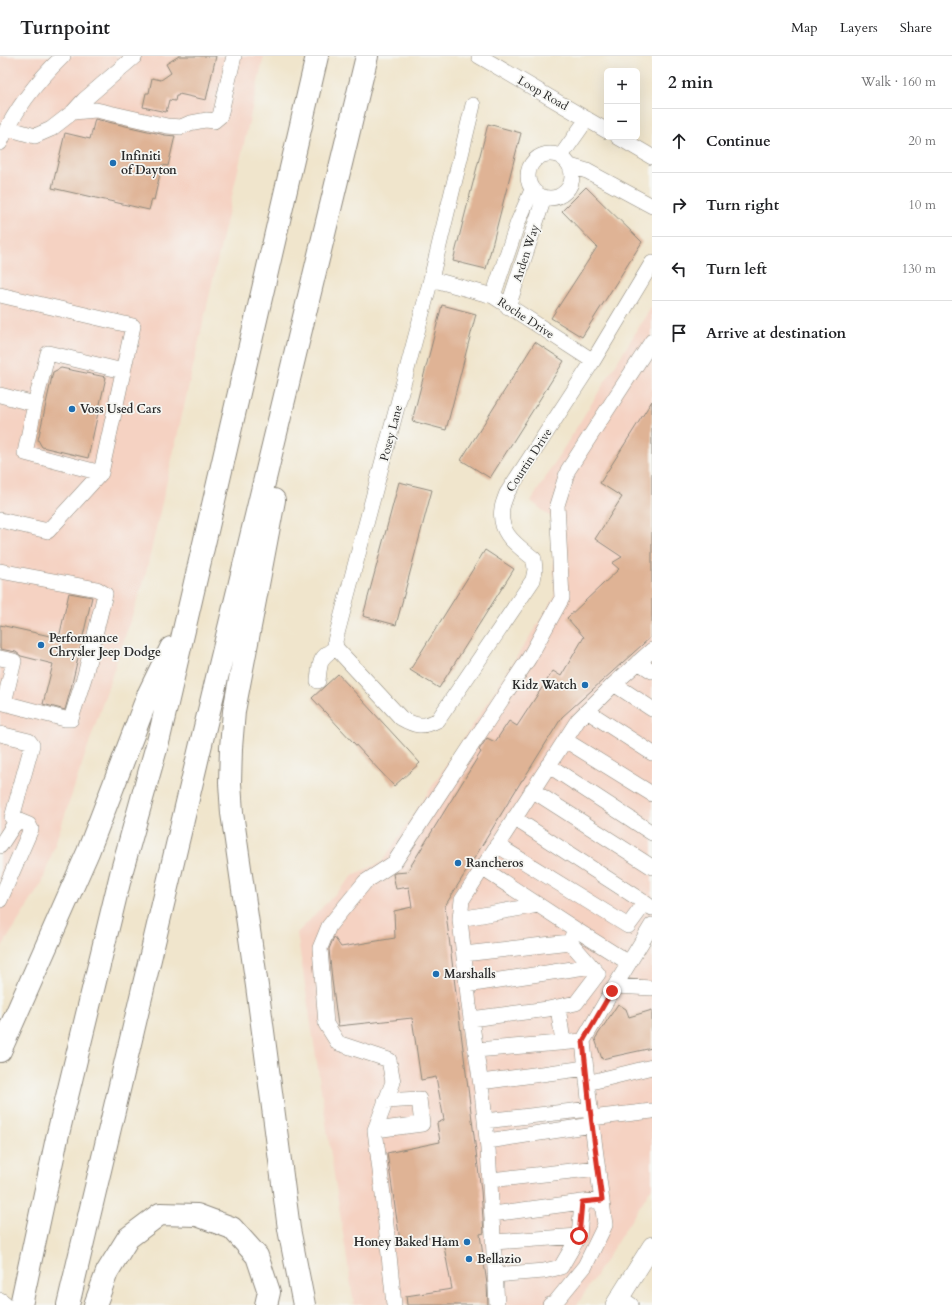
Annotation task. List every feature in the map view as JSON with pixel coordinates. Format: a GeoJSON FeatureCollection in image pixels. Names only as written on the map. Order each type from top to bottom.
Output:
{"type":"FeatureCollection","features":[{"type":"Feature","properties":{"kind":"highway"},"geometry":{"type":"LineString","coordinates":[[21,1305],[57,1138],[122,870],[158,738],[317,56]]}},
{"type":"Feature","properties":{"kind":"highway"},"geometry":{"type":"LineString","coordinates":[[68,1305],[202,740],[367,56]]}},
{"type":"Feature","properties":{"kind":"highway"},"geometry":{"type":"LineString","coordinates":[[304,1305],[292,1243],[274,1118],[232,813],[230,783],[234,711],[325,229]]}},
{"type":"Feature","properties":{"kind":"highway"},"geometry":{"type":"LineString","coordinates":[[0,1051],[88,852],[149,693],[188,611]]}},
{"type":"Feature","properties":{"kind":"highway"},"geometry":{"type":"LineString","coordinates":[[95,1305],[107,1272],[128,1238],[160,1214],[197,1215],[232,1228],[257,1256],[269,1292],[266,1305]]}},
{"type":"Feature","properties":{"kind":"highway"},"geometry":{"type":"LineString","coordinates":[[291,1305],[292,1243]]}},
{"type":"Feature","properties":{"kind":"main road"},"geometry":{"type":"LineString","coordinates":[[622,1302],[652,1246]]}},
{"type":"Feature","properties":{"kind":"main road"},"geometry":{"type":"LineString","coordinates":[[0,1302],[4,1305]]}},
{"type":"Feature","properties":{"kind":"street"},"geometry":{"type":"LineString","coordinates":[[0,143],[7,128],[29,94],[46,73],[63,56]]}},
{"type":"Feature","properties":{"kind":"street"},"geometry":{"type":"LineString","coordinates":[[7,128],[35,136],[51,129],[73,112],[84,100],[134,56]]}},
{"type":"Feature","properties":{"kind":"street"},"geometry":{"type":"LineString","coordinates":[[73,112],[96,110],[167,126],[181,127],[190,122],[206,120],[214,121],[220,116],[234,56]]}},
{"type":"Feature","properties":{"kind":"street","name":"Loop Road"},"geometry":{"type":"LineString","coordinates":[[479,56],[604,129]]}},
{"type":"Feature","properties":{"kind":"street","name":"Posey Lane"},"geometry":{"type":"LineString","coordinates":[[336,648],[335,641],[431,280],[473,104]]}},
{"type":"Feature","properties":{"kind":"street"},"geometry":{"type":"LineString","coordinates":[[565,161],[587,119]]}},
{"type":"Feature","properties":{"kind":"street"},"geometry":{"type":"LineString","coordinates":[[623,140],[652,157]]}},
{"type":"Feature","properties":{"kind":"street"},"geometry":{"type":"LineString","coordinates":[[565,161],[572,173],[572,181],[564,193],[558,197],[551,198],[538,194],[528,184],[528,168],[532,161],[538,156],[553,154],[652,206]]}},
{"type":"Feature","properties":{"kind":"street"},"geometry":{"type":"LineString","coordinates":[[493,296],[518,222],[538,194]]}},
{"type":"Feature","properties":{"kind":"street","name":"Arden Way"},"geometry":{"type":"LineString","coordinates":[[508,307],[538,194]]}},
{"type":"Feature","properties":{"kind":"street","name":"Courtin Drive"},"geometry":{"type":"LineString","coordinates":[[336,648],[401,718],[410,723],[420,725],[429,725],[438,720],[533,580],[535,570],[534,559],[508,537],[503,526],[502,508],[507,493],[593,361],[652,263]]}},
{"type":"Feature","properties":{"kind":"street","name":"Roche Drive"},"geometry":{"type":"LineString","coordinates":[[431,280],[493,296],[593,361]]}},
{"type":"Feature","properties":{"kind":"street"},"geometry":{"type":"LineString","coordinates":[[0,296],[133,326],[101,473],[48,531],[0,520]]}},
{"type":"Feature","properties":{"kind":"street"},"geometry":{"type":"LineString","coordinates":[[394,1305],[375,1130],[393,1082],[389,1060],[338,1043],[326,1024],[320,948],[329,926],[365,882],[394,863],[529,658],[562,598],[557,505],[568,470],[652,341]]}},
{"type":"Feature","properties":{"kind":"street"},"geometry":{"type":"LineString","coordinates":[[101,473],[24,453],[48,353],[123,371]]}},
{"type":"Feature","properties":{"kind":"street"},"geometry":{"type":"LineString","coordinates":[[0,395],[35,404]]}},
{"type":"Feature","properties":{"kind":"street"},"geometry":{"type":"LineString","coordinates":[[0,571],[97,589],[105,594],[72,719],[65,719],[2,703],[14,661],[0,658]]}},
{"type":"Feature","properties":{"kind":"street"},"geometry":{"type":"LineString","coordinates":[[318,681],[320,663],[326,654],[336,648]]}},
{"type":"Feature","properties":{"kind":"street"},"geometry":{"type":"LineString","coordinates":[[497,1305],[488,1141],[467,985],[460,919],[462,900],[578,720],[614,684],[652,650]]}},
{"type":"Feature","properties":{"kind":"street"},"geometry":{"type":"LineString","coordinates":[[638,662],[652,671]]}},
{"type":"Feature","properties":{"kind":"street"},"geometry":{"type":"LineString","coordinates":[[614,684],[652,709]]}},
{"type":"Feature","properties":{"kind":"street"},"geometry":{"type":"LineString","coordinates":[[587,711],[652,753]]}},
{"type":"Feature","properties":{"kind":"street"},"geometry":{"type":"LineString","coordinates":[[1,739],[28,741],[32,745],[12,818],[29,825],[31,829],[2,891]]}},
{"type":"Feature","properties":{"kind":"street"},"geometry":{"type":"LineString","coordinates":[[565,740],[652,794]]}},
{"type":"Feature","properties":{"kind":"street"},"geometry":{"type":"LineString","coordinates":[[548,765],[652,833]]}},
{"type":"Feature","properties":{"kind":"street"},"geometry":{"type":"LineString","coordinates":[[532,790],[652,867]]}},
{"type":"Feature","properties":{"kind":"street"},"geometry":{"type":"LineString","coordinates":[[497,845],[628,926],[648,906],[514,818]]}},
{"type":"Feature","properties":{"kind":"street"},"geometry":{"type":"LineString","coordinates":[[0,846],[17,820]]}},
{"type":"Feature","properties":{"kind":"street"},"geometry":{"type":"LineString","coordinates":[[471,1019],[558,1007],[576,1003],[598,974],[572,936],[538,905],[482,868]]}},
{"type":"Feature","properties":{"kind":"street"},"geometry":{"type":"LineString","coordinates":[[460,919],[538,905]]}},
{"type":"Feature","properties":{"kind":"street"},"geometry":{"type":"LineString","coordinates":[[550,1305],[553,1305],[585,1266],[605,1225],[583,1041],[614,986],[652,925]]}},
{"type":"Feature","properties":{"kind":"street"},"geometry":{"type":"LineString","coordinates":[[464,954],[572,936],[629,963]]}},
{"type":"Feature","properties":{"kind":"street"},"geometry":{"type":"LineString","coordinates":[[467,985],[592,966]]}},
{"type":"Feature","properties":{"kind":"street"},"geometry":{"type":"LineString","coordinates":[[614,986],[652,988]]}},
{"type":"Feature","properties":{"kind":"street"},"geometry":{"type":"LineString","coordinates":[[558,1007],[563,1042]]}},
{"type":"Feature","properties":{"kind":"street"},"geometry":{"type":"LineString","coordinates":[[476,1050],[583,1041]]}},
{"type":"Feature","properties":{"kind":"street"},"geometry":{"type":"LineString","coordinates":[[481,1082],[587,1076],[652,1067]]}},
{"type":"Feature","properties":{"kind":"street"},"geometry":{"type":"LineString","coordinates":[[375,1130],[422,1124],[419,1099],[386,1101]]}},
{"type":"Feature","properties":{"kind":"street"},"geometry":{"type":"LineString","coordinates":[[486,1121],[591,1117],[652,1111]]}},
{"type":"Feature","properties":{"kind":"street"},"geometry":{"type":"LineString","coordinates":[[488,1141],[591,1117]]}},
{"type":"Feature","properties":{"kind":"street"},"geometry":{"type":"LineString","coordinates":[[491,1180],[598,1168]]}},
{"type":"Feature","properties":{"kind":"street"},"geometry":{"type":"LineString","coordinates":[[493,1214],[602,1200]]}},
{"type":"Feature","properties":{"kind":"street"},"geometry":{"type":"LineString","coordinates":[[496,1275],[561,1268],[579,1236],[582,1202]]}},
{"type":"Feature","properties":{"kind":"street"},"geometry":{"type":"LineString","coordinates":[[494,1242],[579,1236]]}},
{"type":"Feature","properties":{"kind":"shaded area"},"geometry":{"type":"Polygon","coordinates":[[[0,56],[264,56],[145,577],[42,883],[0,950],[0,56]]]}},
{"type":"Feature","properties":{"kind":"shaded area"},"geometry":{"type":"Polygon","coordinates":[[[652,306],[652,1187],[577,1305],[354,1305],[297,933],[355,874],[382,862],[555,597],[552,518],[531,501],[652,306]]]}},
{"type":"Feature","properties":{"kind":"building"},"geometry":{"type":"Polygon","coordinates":[[[179,56],[216,56],[206,100],[179,94],[176,96],[175,101],[169,100],[166,112],[143,107],[146,93],[149,93],[152,78],[161,80],[171,73],[166,64],[179,56]]]}},
{"type":"Feature","properties":{"kind":"building","name":"Infiniti of Dayton"},"geometry":{"type":"Polygon","coordinates":[[[95,119],[175,136],[168,166],[162,165],[154,200],[152,199],[149,210],[52,188],[65,133],[90,139],[95,119]]]}},
{"type":"Feature","properties":{"kind":"building"},"geometry":{"type":"Polygon","coordinates":[[[488,124],[521,133],[486,269],[453,261],[488,124]]]}},
{"type":"Feature","properties":{"kind":"building"},"geometry":{"type":"Polygon","coordinates":[[[586,187],[642,242],[582,337],[551,318],[597,247],[562,211],[586,187]]]}},
{"type":"Feature","properties":{"kind":"building"},"geometry":{"type":"Polygon","coordinates":[[[442,305],[476,314],[446,430],[412,421],[442,305]]]}},
{"type":"Feature","properties":{"kind":"building"},"geometry":{"type":"Polygon","coordinates":[[[535,342],[564,361],[490,478],[461,460],[535,342]]]}},
{"type":"Feature","properties":{"kind":"building","name":"Voss Used Cars"},"geometry":{"type":"Polygon","coordinates":[[[61,368],[106,377],[88,458],[42,447],[38,440],[53,372],[61,368]]]}},
{"type":"Feature","properties":{"kind":"building"},"geometry":{"type":"Polygon","coordinates":[[[652,401],[652,636],[562,717],[445,906],[481,1191],[484,1233],[480,1234],[487,1284],[488,1305],[407,1305],[406,1296],[452,1289],[442,1236],[400,1241],[387,1153],[440,1142],[437,1123],[444,1120],[436,1077],[421,1080],[412,1018],[338,1026],[329,949],[334,937],[341,947],[395,938],[394,911],[412,907],[409,887],[396,889],[393,874],[407,872],[481,752],[479,750],[487,738],[495,742],[509,721],[517,726],[553,671],[561,676],[584,637],[567,618],[619,569],[612,563],[622,557],[595,539],[622,497],[600,483],[652,401]]]}},
{"type":"Feature","properties":{"kind":"building"},"geometry":{"type":"Polygon","coordinates":[[[399,482],[432,490],[396,625],[363,616],[399,482]]]}},
{"type":"Feature","properties":{"kind":"building"},"geometry":{"type":"Polygon","coordinates":[[[485,550],[514,569],[439,688],[410,670],[485,550]]]}},
{"type":"Feature","properties":{"kind":"building","name":"Performance Chrysler Jeep Dodge"},"geometry":{"type":"Polygon","coordinates":[[[69,593],[92,597],[65,710],[43,704],[53,664],[21,656],[16,652],[0,649],[0,625],[59,638],[69,593]]]}},
{"type":"Feature","properties":{"kind":"building"},"geometry":{"type":"Polygon","coordinates":[[[338,674],[420,763],[394,786],[312,698],[338,674]]]}},
{"type":"Feature","properties":{"kind":"building"},"geometry":{"type":"Polygon","coordinates":[[[618,1004],[626,1009],[629,1017],[652,1010],[652,1048],[602,1059],[595,1039],[618,1004]]]}},
{"type":"Feature","properties":{"kind":"place","name":"Infiniti of Dayton"},"geometry":{"type":"Point","coordinates":[113,163]}},
{"type":"Feature","properties":{"kind":"place","name":"Voss Used Cars"},"geometry":{"type":"Point","coordinates":[72,409]}},
{"type":"Feature","properties":{"kind":"place","name":"Performance Chrysler Jeep Dodge"},"geometry":{"type":"Point","coordinates":[41,645]}},
{"type":"Feature","properties":{"kind":"place","name":"Kidz Watch"},"geometry":{"type":"Point","coordinates":[585,685]}},
{"type":"Feature","properties":{"kind":"place","name":"Rancheros"},"geometry":{"type":"Point","coordinates":[458,863]}},
{"type":"Feature","properties":{"kind":"place","name":"Marshalls"},"geometry":{"type":"Point","coordinates":[436,974]}},
{"type":"Feature","properties":{"kind":"place","name":"Honey Baked Ham"},"geometry":{"type":"Point","coordinates":[467,1242]}},
{"type":"Feature","properties":{"kind":"place","name":"Bellazio"},"geometry":{"type":"Point","coordinates":[469,1259]}},
{"type":"Feature","properties":{"kind":"route"},"geometry":{"type":"LineString","coordinates":[[579,1236],[582,1202],[602,1200],[583,1041],[612,991]]}}]}
